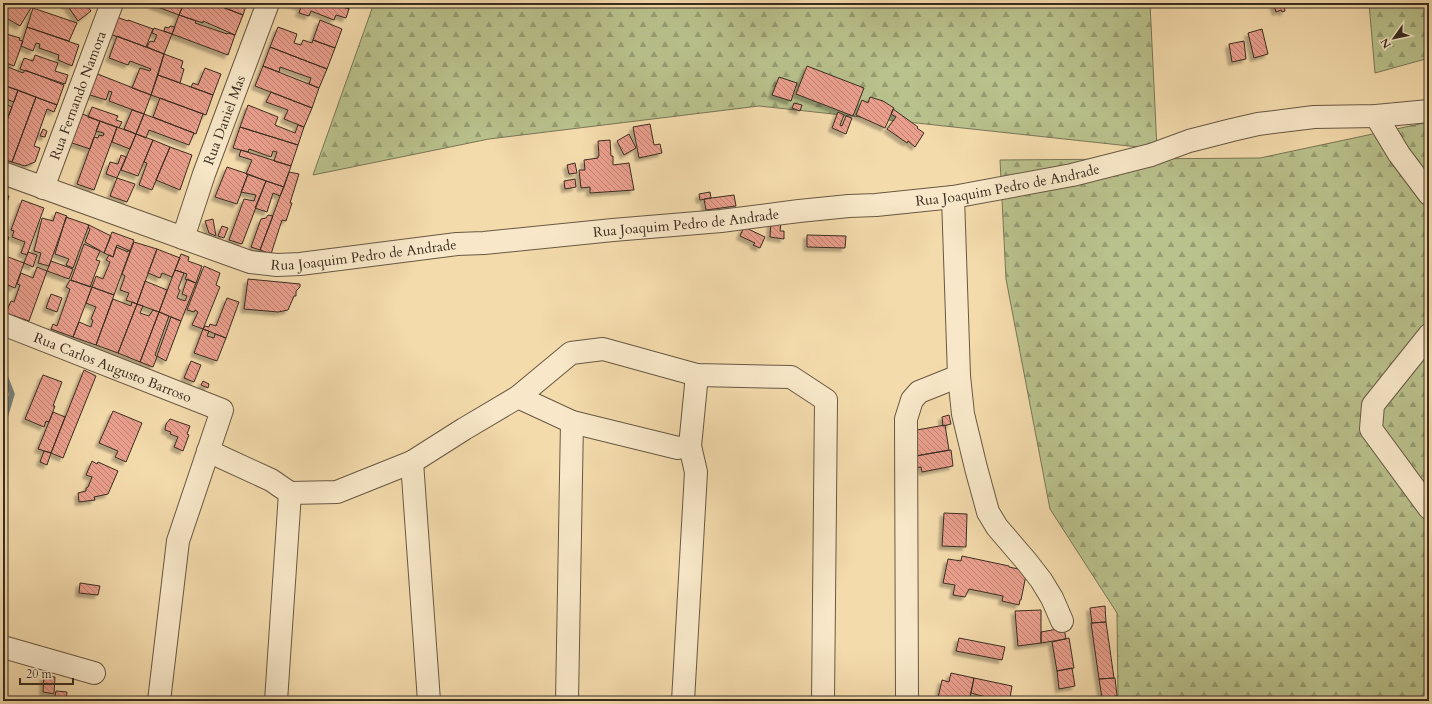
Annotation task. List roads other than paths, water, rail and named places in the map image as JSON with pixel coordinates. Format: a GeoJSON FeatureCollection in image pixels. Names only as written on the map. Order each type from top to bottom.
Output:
{"type":"FeatureCollection","features":[{"type":"Feature","properties":{"kind":"street","name":"Rua Fernando Namora"},"geometry":{"type":"LineString","coordinates":[[43,188],[112,3]]}},
{"type":"Feature","properties":{"kind":"street","name":"Rua Daniel Mas"},"geometry":{"type":"LineString","coordinates":[[184,238],[204,174],[268,3]]}},
{"type":"Feature","properties":{"kind":"street","name":"Rua Joaquim Pedro de Andrade"},"geometry":{"type":"LineString","coordinates":[[3,173],[214,250],[250,262],[277,265],[300,264],[457,244],[484,243],[721,221],[799,211],[953,197],[1072,175],[1151,155],[1189,141],[1258,124],[1314,117],[1376,116],[1429,112]]}},
{"type":"Feature","properties":{"kind":"street"},"geometry":{"type":"LineString","coordinates":[[1376,116],[1399,154],[1429,194]]}},
{"type":"Feature","properties":{"kind":"street"},"geometry":{"type":"LineString","coordinates":[[953,197],[959,376],[963,414],[976,468],[988,512],[997,527],[1041,580],[1052,598],[1062,622]]}},
{"type":"Feature","properties":{"kind":"street","name":"Rua Carlos Augusto Barroso"},"geometry":{"type":"LineString","coordinates":[[3,324],[222,410],[208,451]]}},
{"type":"Feature","properties":{"kind":"street"},"geometry":{"type":"LineString","coordinates":[[1429,335],[1373,405],[1371,429],[1429,508]]}},
{"type":"Feature","properties":{"kind":"street"},"geometry":{"type":"LineString","coordinates":[[159,701],[178,541],[208,451],[271,480],[290,493],[337,492],[412,462],[518,397],[571,353],[603,349],[697,375],[791,377],[826,400],[823,701]]}},
{"type":"Feature","properties":{"kind":"street"},"geometry":{"type":"LineString","coordinates":[[683,701],[696,472],[690,446],[697,375]]}},
{"type":"Feature","properties":{"kind":"street"},"geometry":{"type":"LineString","coordinates":[[907,701],[906,419],[912,400],[920,392],[959,376]]}},
{"type":"Feature","properties":{"kind":"street"},"geometry":{"type":"LineString","coordinates":[[518,397],[572,422],[678,448],[690,446]]}},
{"type":"Feature","properties":{"kind":"street"},"geometry":{"type":"LineString","coordinates":[[567,701],[572,422]]}},
{"type":"Feature","properties":{"kind":"street"},"geometry":{"type":"LineString","coordinates":[[412,462],[429,701]]}},
{"type":"Feature","properties":{"kind":"street"},"geometry":{"type":"LineString","coordinates":[[276,701],[290,493]]}},
{"type":"Feature","properties":{"kind":"street"},"geometry":{"type":"LineString","coordinates":[[3,647],[94,673]]}},
{"type":"Feature","properties":{"kind":"waterway"},"geometry":{"type":"LineString","coordinates":[[3,371],[12,394],[3,424]]}}]}
